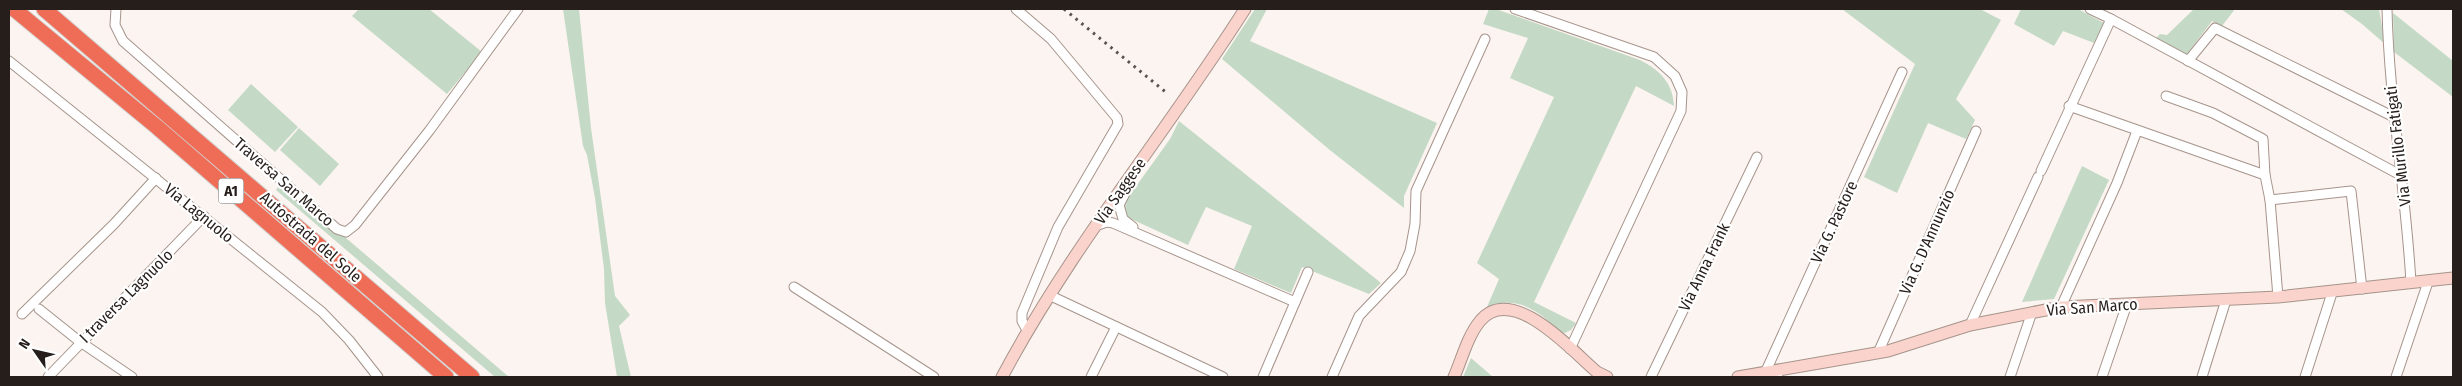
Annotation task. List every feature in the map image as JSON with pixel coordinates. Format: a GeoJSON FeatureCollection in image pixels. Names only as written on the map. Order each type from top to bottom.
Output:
{"type":"FeatureCollection","features":[{"type":"Feature","properties":{"kind":"highway","name":"Autostrada del Sole"},"geometry":{"type":"LineString","coordinates":[[14,9],[156,127],[446,377]]}},
{"type":"Feature","properties":{"kind":"highway","name":"Autostrada del Sole"},"geometry":{"type":"LineString","coordinates":[[44,9],[472,377]]}},
{"type":"Feature","properties":{"kind":"main road","name":"Via Saggese"},"geometry":{"type":"LineString","coordinates":[[1002,377],[1027,330],[1049,295],[1245,9]]}},
{"type":"Feature","properties":{"kind":"main road","name":"Via San Marco"},"geometry":{"type":"LineString","coordinates":[[1738,377],[1878,353],[1970,324],[2061,307],[2278,297],[2332,293],[2453,278]]}},
{"type":"Feature","properties":{"kind":"main road"},"geometry":{"type":"LineString","coordinates":[[1454,377],[1474,329],[1482,319],[1492,312],[1506,309],[1528,315],[1597,372],[1607,377]]}},
{"type":"Feature","properties":{"kind":"street","name":"Traversa San Marco"},"geometry":{"type":"LineString","coordinates":[[116,9],[115,26],[123,42],[338,229],[346,232],[374,200],[487,53],[518,9]]}},
{"type":"Feature","properties":{"kind":"street"},"geometry":{"type":"LineString","coordinates":[[1016,9],[1051,39],[1072,62],[1117,118],[1118,124],[1075,194],[1058,228],[1022,313],[1022,321],[1027,330]]}},
{"type":"Feature","properties":{"kind":"street"},"geometry":{"type":"LineString","coordinates":[[1515,9],[1654,57],[1675,76],[1682,92],[1681,111],[1570,349]]}},
{"type":"Feature","properties":{"kind":"street"},"geometry":{"type":"LineString","coordinates":[[2090,9],[2112,19],[2402,176]]}},
{"type":"Feature","properties":{"kind":"street","name":"Via Murillo Fatigati"},"geometry":{"type":"LineString","coordinates":[[2387,9],[2394,116],[2402,176],[2411,283]]}},
{"type":"Feature","properties":{"kind":"street"},"geometry":{"type":"LineString","coordinates":[[1970,324],[2069,106],[2112,19]]}},
{"type":"Feature","properties":{"kind":"street"},"geometry":{"type":"LineString","coordinates":[[2188,61],[2215,28],[2394,116]]}},
{"type":"Feature","properties":{"kind":"street"},"geometry":{"type":"LineString","coordinates":[[1332,377],[1359,316],[1385,290],[1404,265],[1410,251],[1415,224],[1416,191],[1485,39]]}},
{"type":"Feature","properties":{"kind":"street","name":"Via Lagnuolo"},"geometry":{"type":"LineString","coordinates":[[9,61],[322,312],[349,340],[378,377]]}},
{"type":"Feature","properties":{"kind":"street","name":"Via G. Pastore"},"geometry":{"type":"LineString","coordinates":[[1765,373],[1902,72]]}},
{"type":"Feature","properties":{"kind":"street"},"geometry":{"type":"LineString","coordinates":[[2166,96],[2213,114],[2263,139],[2278,297]]}},
{"type":"Feature","properties":{"kind":"street"},"geometry":{"type":"LineString","coordinates":[[2069,106],[2265,175]]}},
{"type":"Feature","properties":{"kind":"street"},"geometry":{"type":"LineString","coordinates":[[1146,236],[1123,219],[1119,205],[1129,186],[1154,150],[1168,122]]}},
{"type":"Feature","properties":{"kind":"street"},"geometry":{"type":"LineString","coordinates":[[2061,307],[2117,183],[2137,131]]}},
{"type":"Feature","properties":{"kind":"street","name":"Via G. D'Annunzio"},"geometry":{"type":"LineString","coordinates":[[1878,353],[1976,132]]}},
{"type":"Feature","properties":{"kind":"street","name":"Via Anna Frank"},"geometry":{"type":"LineString","coordinates":[[1651,377],[1757,157]]}},
{"type":"Feature","properties":{"kind":"street"},"geometry":{"type":"LineString","coordinates":[[22,314],[114,224],[156,178]]}},
{"type":"Feature","properties":{"kind":"street"},"geometry":{"type":"LineString","coordinates":[[2270,200],[2351,191],[2362,289]]}},
{"type":"Feature","properties":{"kind":"street","name":"I traversa Lagnuolo"},"geometry":{"type":"LineString","coordinates":[[48,377],[204,216]]}},
{"type":"Feature","properties":{"kind":"street"},"geometry":{"type":"LineString","coordinates":[[1095,226],[1107,222],[1146,236],[1295,302]]}},
{"type":"Feature","properties":{"kind":"street"},"geometry":{"type":"LineString","coordinates":[[1263,377],[1308,272]]}},
{"type":"Feature","properties":{"kind":"street"},"geometry":{"type":"LineString","coordinates":[[2396,377],[2428,282]]}},
{"type":"Feature","properties":{"kind":"street"},"geometry":{"type":"LineString","coordinates":[[794,287],[934,377]]}},
{"type":"Feature","properties":{"kind":"street"},"geometry":{"type":"LineString","coordinates":[[2305,377],[2332,293]]}},
{"type":"Feature","properties":{"kind":"street"},"geometry":{"type":"LineString","coordinates":[[1049,295],[1223,377]]}},
{"type":"Feature","properties":{"kind":"street"},"geometry":{"type":"LineString","coordinates":[[2202,377],[2226,300]]}},
{"type":"Feature","properties":{"kind":"street"},"geometry":{"type":"LineString","coordinates":[[2102,377],[2127,304]]}},
{"type":"Feature","properties":{"kind":"street"},"geometry":{"type":"LineString","coordinates":[[39,309],[81,342],[132,377]]}},
{"type":"Feature","properties":{"kind":"street"},"geometry":{"type":"LineString","coordinates":[[2010,377],[2032,312]]}},
{"type":"Feature","properties":{"kind":"street"},"geometry":{"type":"LineString","coordinates":[[1091,377],[1116,327]]}},
{"type":"Feature","properties":{"kind":"street"},"geometry":{"type":"LineString","coordinates":[[1765,373],[1778,377]]}},
{"type":"Feature","properties":{"kind":"green space"},"geometry":{"type":"Polygon","coordinates":[[[359,9],[429,9],[482,52],[447,94],[352,16],[359,9]]]}},
{"type":"Feature","properties":{"kind":"green space"},"geometry":{"type":"Polygon","coordinates":[[[563,9],[579,9],[591,128],[615,296],[630,315],[619,326],[631,377],[617,377],[605,303],[604,269],[595,198],[587,155],[583,146],[563,9]]]}},
{"type":"Feature","properties":{"kind":"green space"},"geometry":{"type":"Polygon","coordinates":[[[1255,9],[1267,9],[1250,41],[1437,123],[1404,196],[1404,208],[1331,151],[1222,59],[1255,9]]]}},
{"type":"Feature","properties":{"kind":"green space"},"geometry":{"type":"Polygon","coordinates":[[[1489,9],[1496,9],[1640,60],[1654,68],[1664,78],[1673,98],[1674,106],[1636,86],[1534,302],[1576,323],[1571,330],[1565,333],[1525,306],[1503,303],[1487,307],[1499,279],[1477,263],[1554,97],[1510,78],[1528,38],[1483,24],[1489,9]]]}},
{"type":"Feature","properties":{"kind":"green space"},"geometry":{"type":"Polygon","coordinates":[[[1842,9],[1980,9],[2001,20],[1956,99],[1975,120],[1966,139],[1928,123],[1897,193],[1864,177],[1915,64],[1842,9]]]}},
{"type":"Feature","properties":{"kind":"green space"},"geometry":{"type":"Polygon","coordinates":[[[2021,9],[2078,9],[2104,23],[2094,43],[2063,31],[2054,46],[2014,24],[2021,9]]]}},
{"type":"Feature","properties":{"kind":"green space"},"geometry":{"type":"Polygon","coordinates":[[[2194,9],[2235,9],[2222,26],[2212,21],[2187,54],[2156,38],[2160,34],[2167,35],[2194,9]]]}},
{"type":"Feature","properties":{"kind":"green space"},"geometry":{"type":"Polygon","coordinates":[[[2341,9],[2379,9],[2385,44],[2362,24],[2341,9]]]}},
{"type":"Feature","properties":{"kind":"green space"},"geometry":{"type":"Polygon","coordinates":[[[2393,13],[2453,61],[2453,97],[2394,52],[2393,13]]]}},
{"type":"Feature","properties":{"kind":"green space"},"geometry":{"type":"Polygon","coordinates":[[[251,84],[298,127],[275,152],[228,110],[251,84]]]}},
{"type":"Feature","properties":{"kind":"green space"},"geometry":{"type":"Polygon","coordinates":[[[1179,121],[1381,283],[1369,294],[1302,267],[1291,293],[1234,269],[1252,226],[1206,207],[1188,245],[1129,218],[1124,210],[1127,199],[1170,139],[1179,121]]]}},
{"type":"Feature","properties":{"kind":"green space"},"geometry":{"type":"Polygon","coordinates":[[[299,128],[339,164],[320,186],[280,150],[299,128]]]}},
{"type":"Feature","properties":{"kind":"green space"},"geometry":{"type":"Polygon","coordinates":[[[2082,166],[2109,180],[2054,299],[2022,302],[2082,166]]]}},
{"type":"Feature","properties":{"kind":"green space"},"geometry":{"type":"Polygon","coordinates":[[[281,183],[350,233],[346,238],[509,377],[495,377],[276,190],[281,183]]]}},
{"type":"Feature","properties":{"kind":"green space"},"geometry":{"type":"Polygon","coordinates":[[[1471,358],[1493,377],[1463,377],[1471,358]]]}},
{"type":"Feature","properties":{"kind":"railway"},"geometry":{"type":"LineString","coordinates":[[1064,9],[1168,94]]}}]}
